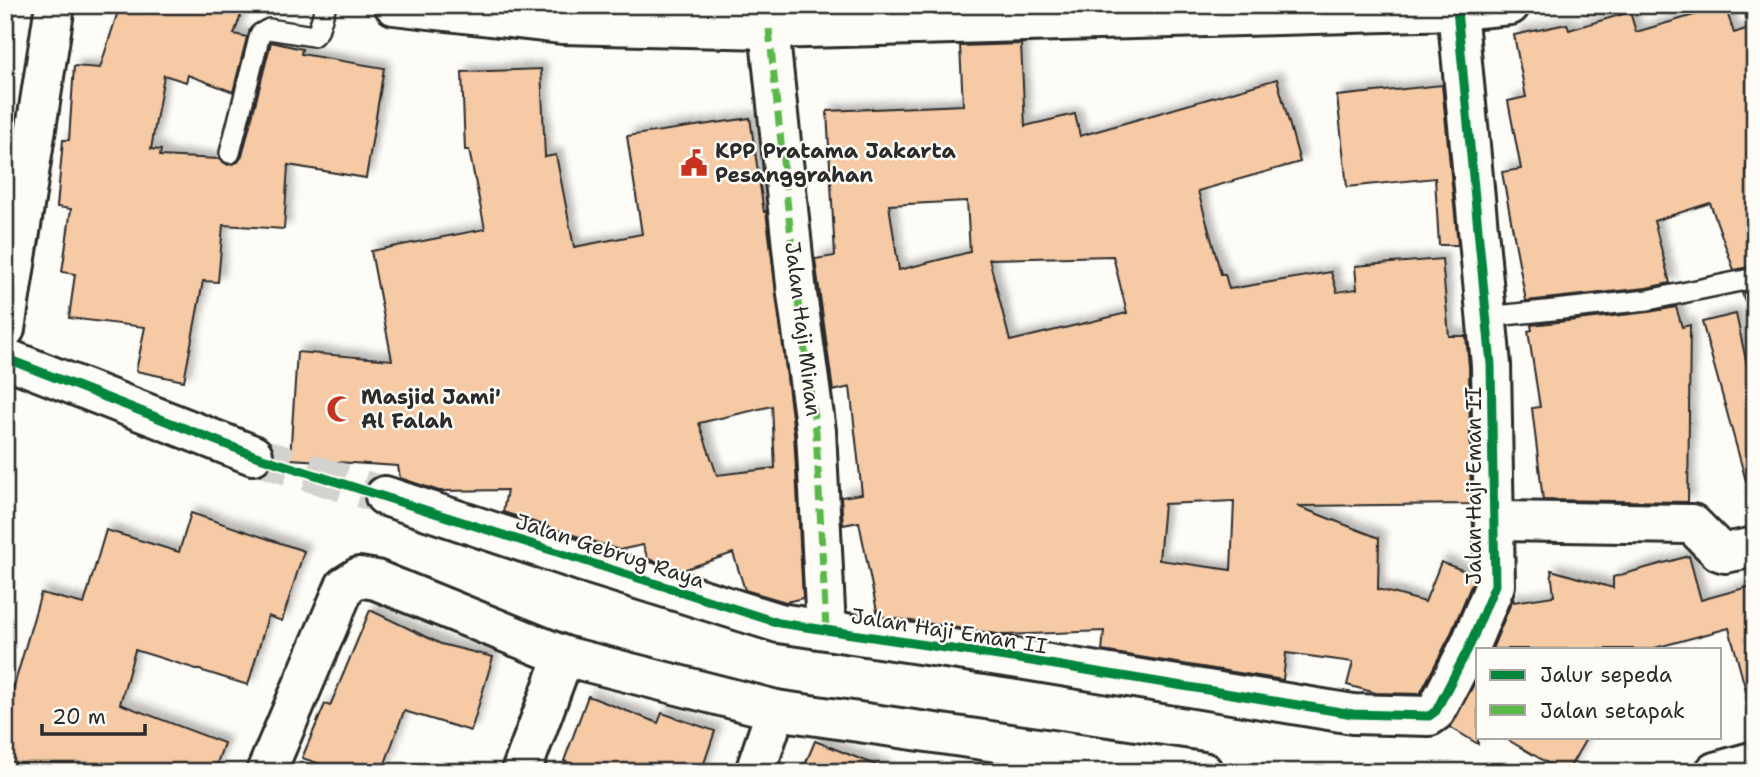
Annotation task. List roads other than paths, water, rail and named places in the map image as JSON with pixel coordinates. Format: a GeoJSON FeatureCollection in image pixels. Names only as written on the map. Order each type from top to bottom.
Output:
{"type":"FeatureCollection","features":[{"type":"Feature","properties":{"kind":"street"},"geometry":{"type":"LineString","coordinates":[[5,329],[55,5]]}},
{"type":"Feature","properties":{"kind":"street"},"geometry":{"type":"LineString","coordinates":[[394,5],[562,24],[769,29],[1164,11],[1457,10],[1510,5]]}},
{"type":"Feature","properties":{"kind":"street","name":"Jalan Haji Eman II"},"geometry":{"type":"LineString","coordinates":[[826,629],[1353,714],[1429,716],[1436,711],[1469,645],[1495,584],[1491,365],[1457,10]]}},
{"type":"Feature","properties":{"kind":"street","name":"Jalan Haji Minan"},"geometry":{"type":"LineString","coordinates":[[769,29],[796,281],[816,431],[826,629]]}},
{"type":"Feature","properties":{"kind":"street"},"geometry":{"type":"LineString","coordinates":[[5,358],[253,455]]}},
{"type":"Feature","properties":{"kind":"street","name":"Jalan Gebrug Raya"},"geometry":{"type":"LineString","coordinates":[[385,496],[779,623],[826,629]]}},
{"type":"Feature","properties":{"kind":"street"},"geometry":{"type":"LineString","coordinates":[[1494,521],[1686,524],[1696,528],[1725,553],[1755,547]]}},
{"type":"Feature","properties":{"kind":"street"},"geometry":{"type":"LineString","coordinates":[[266,772],[345,586],[359,577],[376,580],[564,656],[776,710],[1011,758],[1203,772]]}},
{"type":"Feature","properties":{"kind":"street"},"geometry":{"type":"LineString","coordinates":[[521,772],[564,656]]}},
{"type":"Feature","properties":{"kind":"street"},"geometry":{"type":"LineString","coordinates":[[755,772],[776,710]]}},
{"type":"Feature","properties":{"kind":"street"},"geometry":{"type":"LineString","coordinates":[[1715,772],[1755,761]]}},
{"type":"Feature","properties":{"kind":"lane"},"geometry":{"type":"LineString","coordinates":[[230,153],[260,34],[269,29],[313,36],[318,32],[326,5]]}},
{"type":"Feature","properties":{"kind":"lane"},"geometry":{"type":"LineString","coordinates":[[1487,317],[1648,300],[1755,278]]}},
{"type":"Feature","properties":{"kind":"tunnel"},"geometry":{"type":"LineString","coordinates":[[253,455],[385,496]]}},
{"type":"Feature","properties":{"kind":"place","name":"KPP Pratama Jakarta Pesanggrahan"},"geometry":{"type":"Point","coordinates":[694,163]}},
{"type":"Feature","properties":{"kind":"place","name":"Masjid Jami' Al Falah"},"geometry":{"type":"Point","coordinates":[340,409]}}]}
